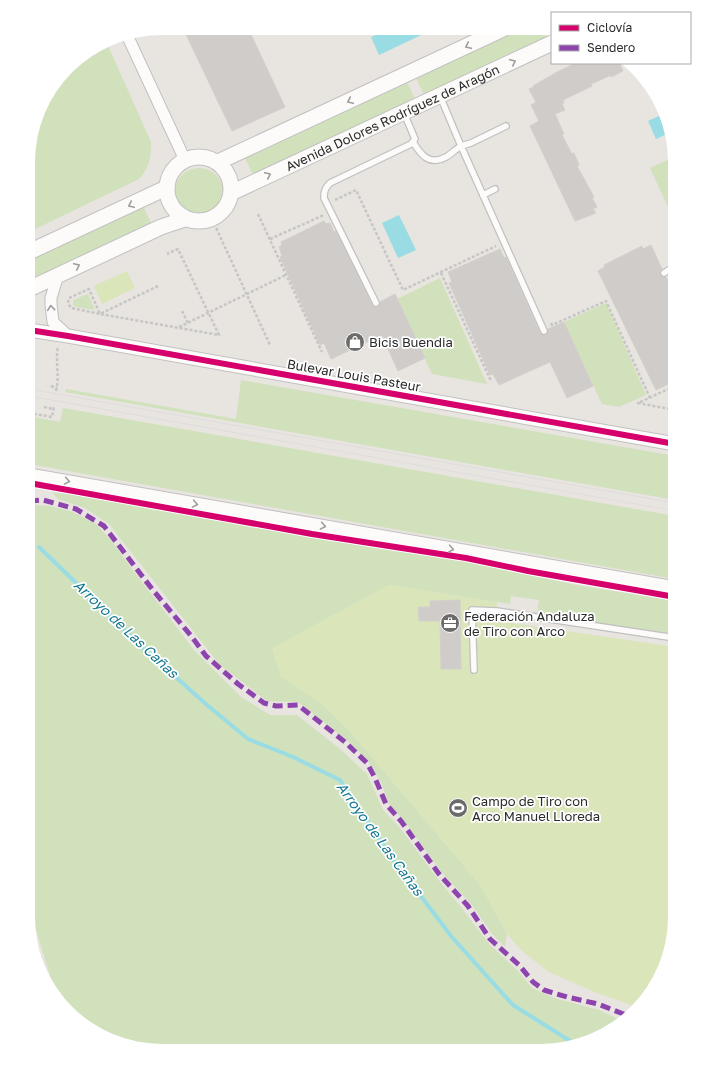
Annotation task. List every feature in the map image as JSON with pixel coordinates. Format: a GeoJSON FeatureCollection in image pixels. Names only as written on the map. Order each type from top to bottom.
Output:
{"type":"FeatureCollection","features":[{"type":"Feature","properties":{"kind":"main road"},"geometry":{"type":"LineString","coordinates":[[218,162],[490,35]]}},
{"type":"Feature","properties":{"kind":"main road","name":"Avenida Dolores Rodríguez de Aragón"},"geometry":{"type":"LineString","coordinates":[[233,192],[551,43]]}},
{"type":"Feature","properties":{"kind":"main road"},"geometry":{"type":"LineString","coordinates":[[199,156],[218,162],[230,177],[233,192],[223,212],[212,219],[199,222],[185,219],[175,212],[168,199],[166,188],[169,176],[176,166],[185,160],[199,156]]}},
{"type":"Feature","properties":{"kind":"main road"},"geometry":{"type":"LineString","coordinates":[[35,249],[166,188]]}},
{"type":"Feature","properties":{"kind":"main road"},"geometry":{"type":"LineString","coordinates":[[35,286],[161,227],[185,219]]}},
{"type":"Feature","properties":{"kind":"street"},"geometry":{"type":"LineString","coordinates":[[129,39],[185,160]]}},
{"type":"Feature","properties":{"kind":"street"},"geometry":{"type":"LineString","coordinates":[[58,275],[51,298],[53,322],[68,336]]}},
{"type":"Feature","properties":{"kind":"street","name":"Bulevar Louis Pasteur"},"geometry":{"type":"LineString","coordinates":[[35,331],[668,443]]}},
{"type":"Feature","properties":{"kind":"street"},"geometry":{"type":"LineString","coordinates":[[35,476],[668,587]]}},
{"type":"Feature","properties":{"kind":"lane"},"geometry":{"type":"LineString","coordinates":[[440,96],[544,330]]}},
{"type":"Feature","properties":{"kind":"lane"},"geometry":{"type":"LineString","coordinates":[[404,113],[414,139],[413,142],[419,152],[427,159],[436,160],[446,157],[461,146],[471,143],[506,126]]}},
{"type":"Feature","properties":{"kind":"lane"},"geometry":{"type":"LineString","coordinates":[[376,303],[331,212],[324,192],[330,183],[413,142]]}},
{"type":"Feature","properties":{"kind":"lane"},"geometry":{"type":"LineString","coordinates":[[483,194],[495,189]]}},
{"type":"Feature","properties":{"kind":"lane"},"geometry":{"type":"LineString","coordinates":[[664,272],[668,270]]}},
{"type":"Feature","properties":{"kind":"lane"},"geometry":{"type":"LineString","coordinates":[[474,670],[472,610],[497,612],[668,637]]}},
{"type":"Feature","properties":{"kind":"path"},"geometry":{"type":"LineString","coordinates":[[327,203],[356,190],[403,290],[505,242]]}},
{"type":"Feature","properties":{"kind":"path"},"geometry":{"type":"LineString","coordinates":[[270,239],[331,212]]}},
{"type":"Feature","properties":{"kind":"path"},"geometry":{"type":"LineString","coordinates":[[258,214],[322,352]]}},
{"type":"Feature","properties":{"kind":"path"},"geometry":{"type":"LineString","coordinates":[[212,219],[270,345]]}},
{"type":"Feature","properties":{"kind":"path"},"geometry":{"type":"LineString","coordinates":[[100,314],[89,289],[69,298],[68,303],[71,308],[100,314],[219,335],[207,313],[178,249],[167,254]]}},
{"type":"Feature","properties":{"kind":"path"},"geometry":{"type":"LineString","coordinates":[[441,272],[491,381]]}},
{"type":"Feature","properties":{"kind":"path"},"geometry":{"type":"LineString","coordinates":[[178,328],[286,275]]}},
{"type":"Feature","properties":{"kind":"path"},"geometry":{"type":"LineString","coordinates":[[100,314],[158,286]]}},
{"type":"Feature","properties":{"kind":"path"},"geometry":{"type":"LineString","coordinates":[[549,318],[552,325],[606,301],[650,398]]}},
{"type":"Feature","properties":{"kind":"path"},"geometry":{"type":"LineString","coordinates":[[182,311],[188,323]]}},
{"type":"Feature","properties":{"kind":"path"},"geometry":{"type":"LineString","coordinates":[[51,386],[57,389],[58,382],[56,356],[59,345]]}},
{"type":"Feature","properties":{"kind":"path"},"geometry":{"type":"LineString","coordinates":[[668,389],[638,403],[668,409]]}},
{"type":"Feature","properties":{"kind":"path"},"geometry":{"type":"LineString","coordinates":[[35,414],[52,417],[53,408],[44,407]]}},
{"type":"Feature","properties":{"kind":"green space"},"geometry":{"type":"Polygon","coordinates":[[[508,35],[551,36],[424,95],[416,78],[508,35]]]}},
{"type":"Feature","properties":{"kind":"green space"},"geometry":{"type":"Polygon","coordinates":[[[109,47],[151,142],[151,153],[148,166],[139,179],[35,229],[36,145],[39,129],[45,113],[52,98],[72,72],[98,52],[109,47]]]}},
{"type":"Feature","properties":{"kind":"green space"},"geometry":{"type":"Polygon","coordinates":[[[407,82],[415,99],[253,175],[245,158],[407,82]]]}},
{"type":"Feature","properties":{"kind":"green space"},"geometry":{"type":"Polygon","coordinates":[[[668,160],[668,207],[650,168],[668,160]]]}},
{"type":"Feature","properties":{"kind":"green space"},"geometry":{"type":"Polygon","coordinates":[[[194,168],[204,168],[216,175],[223,187],[223,197],[216,209],[204,216],[194,216],[186,212],[179,205],[175,197],[175,187],[179,179],[186,172],[194,168]]]}},
{"type":"Feature","properties":{"kind":"green space"},"geometry":{"type":"Polygon","coordinates":[[[143,206],[151,223],[35,277],[35,256],[143,206]]]}},
{"type":"Feature","properties":{"kind":"green space"},"geometry":{"type":"Polygon","coordinates":[[[127,271],[135,288],[102,304],[94,286],[127,271]]]}},
{"type":"Feature","properties":{"kind":"green space"},"geometry":{"type":"Polygon","coordinates":[[[440,278],[487,384],[432,374],[397,299],[440,278]]]}},
{"type":"Feature","properties":{"kind":"green space"},"geometry":{"type":"Polygon","coordinates":[[[88,294],[95,310],[76,307],[73,305],[73,301],[75,299],[88,294]]]}},
{"type":"Feature","properties":{"kind":"green space"},"geometry":{"type":"Polygon","coordinates":[[[606,303],[646,395],[619,407],[602,404],[564,322],[606,303]]]}},
{"type":"Feature","properties":{"kind":"green space"},"geometry":{"type":"Polygon","coordinates":[[[241,380],[668,455],[668,499],[65,392],[66,389],[236,419],[241,380]]]}},
{"type":"Feature","properties":{"kind":"green space"},"geometry":{"type":"Polygon","coordinates":[[[63,408],[668,515],[668,578],[35,465],[35,417],[60,422],[63,408]]]}},
{"type":"Feature","properties":{"kind":"green space"},"geometry":{"type":"Polygon","coordinates":[[[52,492],[97,498],[392,550],[466,561],[576,585],[668,600],[668,633],[537,614],[539,600],[511,596],[510,604],[388,585],[323,705],[348,729],[481,886],[507,934],[505,947],[493,935],[472,905],[443,874],[404,821],[389,804],[381,782],[368,761],[350,743],[298,702],[267,701],[219,664],[109,524],[85,508],[58,499],[52,492]]]}},
{"type":"Feature","properties":{"kind":"green space"},"geometry":{"type":"Polygon","coordinates":[[[35,505],[50,506],[73,512],[96,524],[110,539],[194,650],[241,697],[270,715],[297,715],[340,749],[367,774],[383,810],[400,828],[489,944],[517,970],[532,988],[554,998],[599,1010],[617,1019],[605,1027],[590,1034],[566,1042],[550,1044],[145,1043],[129,1040],[98,1027],[72,1007],[51,978],[35,926],[35,505]]]}},
{"type":"Feature","properties":{"kind":"green space"},"geometry":{"type":"Polygon","coordinates":[[[388,585],[497,602],[497,621],[668,646],[668,926],[666,942],[655,973],[647,988],[632,1005],[597,993],[549,972],[522,951],[507,934],[481,886],[348,729],[323,705],[280,676],[272,648],[388,585]]]}},
{"type":"Feature","properties":{"kind":"water"},"geometry":{"type":"Polygon","coordinates":[[[376,35],[421,35],[379,55],[371,37],[376,35]]]}},
{"type":"Feature","properties":{"kind":"water"},"geometry":{"type":"Polygon","coordinates":[[[659,116],[665,135],[656,139],[648,121],[659,116]]]}},
{"type":"Feature","properties":{"kind":"water"},"geometry":{"type":"Polygon","coordinates":[[[399,215],[416,250],[398,258],[382,223],[399,215]]]}},
{"type":"Feature","properties":{"kind":"building"},"geometry":{"type":"Polygon","coordinates":[[[186,35],[251,35],[285,107],[232,131],[186,35]]]}},
{"type":"Feature","properties":{"kind":"building"},"geometry":{"type":"Polygon","coordinates":[[[574,64],[620,64],[623,71],[591,84],[592,86],[563,100],[564,103],[562,104],[565,110],[555,114],[564,134],[562,135],[572,154],[574,153],[579,165],[577,166],[594,197],[592,198],[597,207],[593,209],[596,213],[575,221],[530,126],[539,121],[531,105],[536,102],[529,89],[557,72],[574,64]]]}},
{"type":"Feature","properties":{"kind":"building"},"geometry":{"type":"Polygon","coordinates":[[[324,221],[326,224],[330,223],[334,232],[336,231],[373,306],[378,307],[380,302],[395,294],[425,358],[398,371],[382,335],[331,359],[324,343],[320,345],[280,257],[282,256],[279,247],[282,245],[281,242],[324,221]]]}},
{"type":"Feature","properties":{"kind":"building"},"geometry":{"type":"Polygon","coordinates":[[[651,245],[662,269],[660,271],[660,275],[662,277],[666,277],[668,281],[668,384],[656,390],[598,271],[605,267],[604,265],[642,246],[643,249],[651,245]]]}},
{"type":"Feature","properties":{"kind":"building"},"geometry":{"type":"Polygon","coordinates":[[[500,249],[504,258],[506,257],[540,333],[546,335],[548,329],[564,322],[593,386],[567,398],[550,362],[499,385],[493,374],[490,375],[449,283],[452,282],[448,272],[500,249]]]}},
{"type":"Feature","properties":{"kind":"building"},"geometry":{"type":"Polygon","coordinates":[[[460,600],[461,669],[441,669],[440,621],[419,621],[418,607],[430,607],[430,601],[460,600]]]}},
{"type":"Feature","properties":{"kind":"waterway","name":"Arroyo de Las Cañas"},"geometry":{"type":"LineString","coordinates":[[39,547],[141,646],[207,705],[248,739],[293,757],[340,780],[392,858],[451,936],[513,1005],[570,1041]]}},
{"type":"Feature","properties":{"kind":"tram line"},"geometry":{"type":"LineString","coordinates":[[35,390],[668,502]]}},
{"type":"Feature","properties":{"kind":"tram line"},"geometry":{"type":"LineString","coordinates":[[35,397],[668,510]]}},
{"type":"Feature","properties":{"kind":"marked path"},"geometry":{"type":"LineString","coordinates":[[35,501],[43,500],[76,509],[104,526],[206,656],[238,684],[264,703],[276,706],[298,705],[345,742],[367,763],[386,804],[401,821],[439,874],[468,906],[490,939],[519,965],[533,982],[544,990],[598,1004],[623,1014]]}},
{"type":"Feature","properties":{"kind":"cycle path"},"geometry":{"type":"LineString","coordinates":[[35,331],[668,443]]}},
{"type":"Feature","properties":{"kind":"cycle path"},"geometry":{"type":"LineString","coordinates":[[35,484],[312,534],[466,558],[528,571],[668,596]]}},
{"type":"Feature","properties":{"kind":"place","name":"Bicis Buendia"},"geometry":{"type":"Point","coordinates":[355,342]}},
{"type":"Feature","properties":{"kind":"place","name":"Federación Andaluza de Tiro con Arco"},"geometry":{"type":"Point","coordinates":[450,623]}},
{"type":"Feature","properties":{"kind":"place","name":"Campo de Tiro con Arco Manuel Lloreda"},"geometry":{"type":"Point","coordinates":[458,808]}}]}
